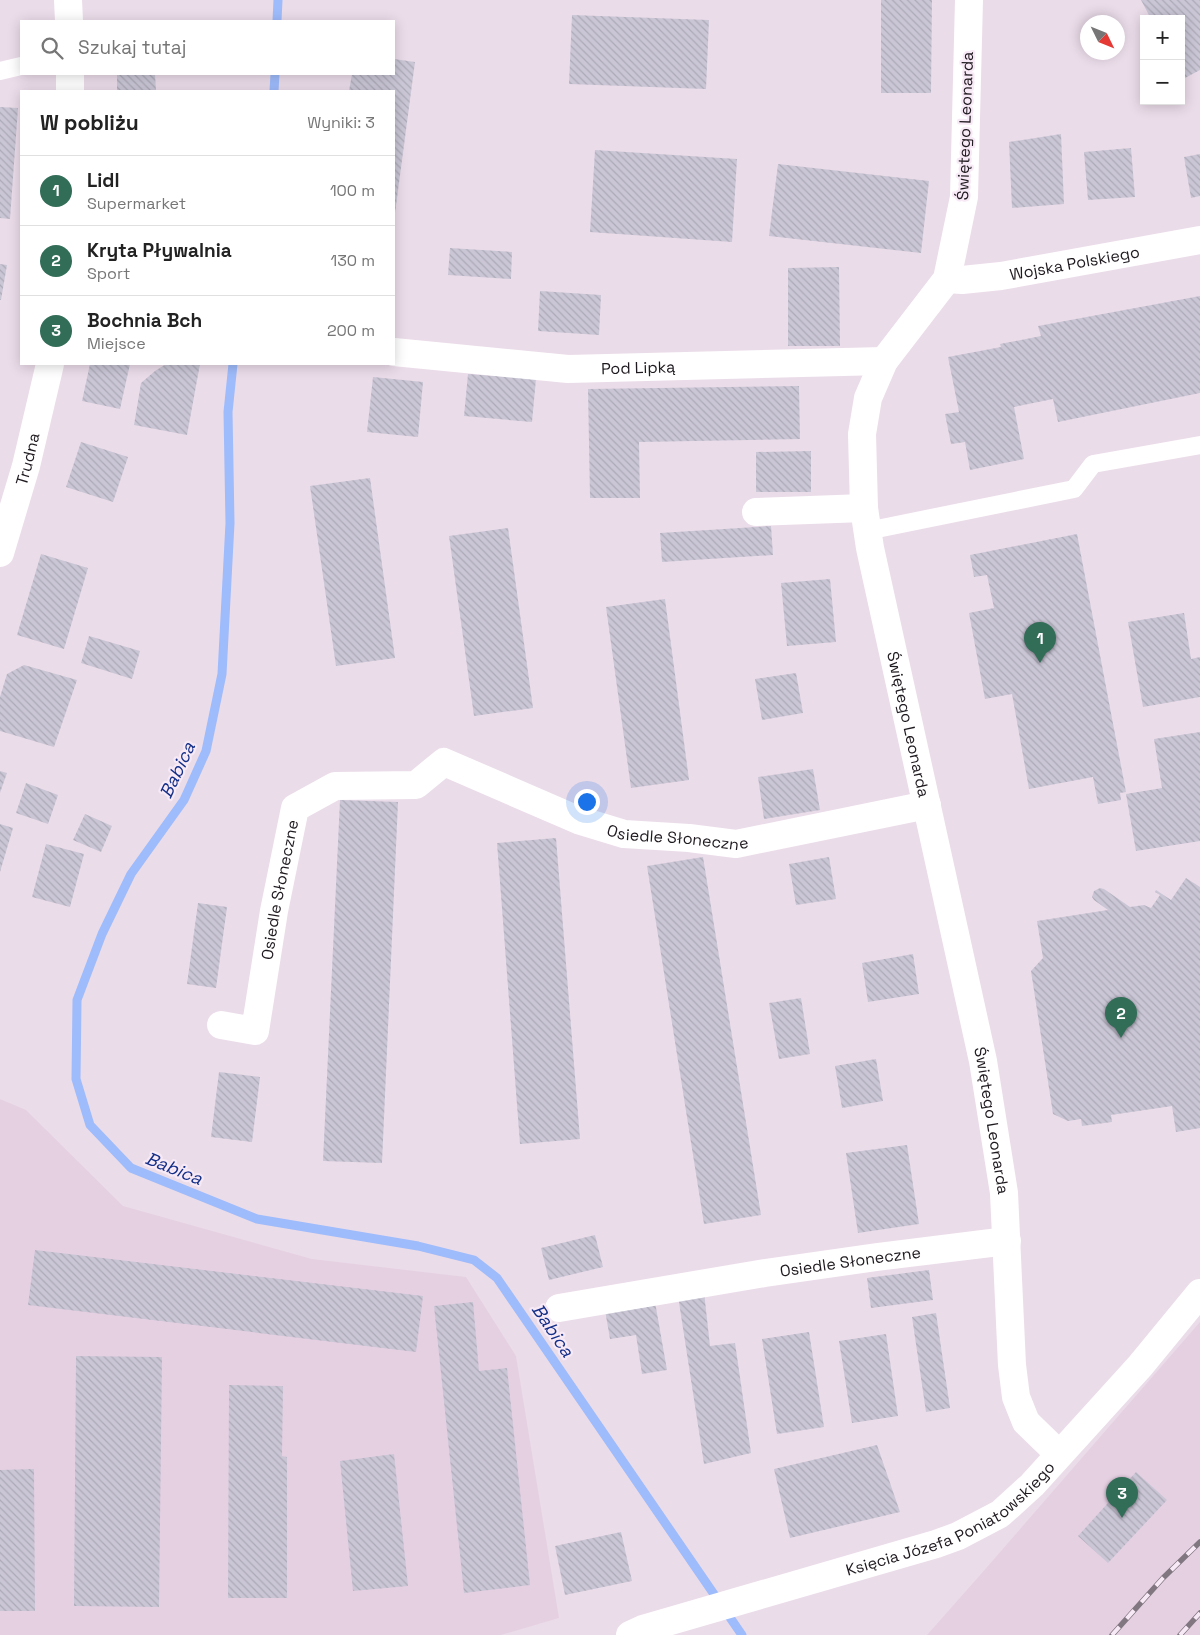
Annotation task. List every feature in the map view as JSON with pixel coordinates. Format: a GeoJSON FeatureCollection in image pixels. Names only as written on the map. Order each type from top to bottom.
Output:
{"type":"FeatureCollection","features":[{"type":"Feature","properties":{"kind":"street"},"geometry":{"type":"LineString","coordinates":[[68,0],[69,20]]}},
{"type":"Feature","properties":{"kind":"street","name":"Świętego Leonarda"},"geometry":{"type":"LineString","coordinates":[[969,0],[964,197],[947,279],[884,361],[868,398],[862,434],[865,520],[983,1061],[1004,1193],[1012,1365],[1016,1397],[1026,1422],[1059,1454]]}},
{"type":"Feature","properties":{"kind":"street"},"geometry":{"type":"LineString","coordinates":[[70,75],[70,90]]}},
{"type":"Feature","properties":{"kind":"street","name":"Wojska Polskiego"},"geometry":{"type":"LineString","coordinates":[[947,279],[962,280],[1001,276],[1200,240]]}},
{"type":"Feature","properties":{"kind":"street","name":"Pod Lipką"},"geometry":{"type":"LineString","coordinates":[[395,352],[568,369],[884,361]]}},
{"type":"Feature","properties":{"kind":"street","name":"Trudna"},"geometry":{"type":"LineString","coordinates":[[0,553],[26,466],[50,365]]}},
{"type":"Feature","properties":{"kind":"street"},"geometry":{"type":"LineString","coordinates":[[756,512],[865,520]]}},
{"type":"Feature","properties":{"kind":"street","name":"Osiedle Słoneczne"},"geometry":{"type":"LineString","coordinates":[[221,1025],[255,1031],[274,911],[295,808],[335,786],[416,785],[444,762],[578,820],[624,834],[690,838],[736,844],[926,805]]}},
{"type":"Feature","properties":{"kind":"street","name":"Osiedle Słoneczne"},"geometry":{"type":"LineString","coordinates":[[559,1308],[694,1284],[867,1258],[1006,1241]]}},
{"type":"Feature","properties":{"kind":"street","name":"Księcia Józefa Poniatowskiego"},"geometry":{"type":"LineString","coordinates":[[630,1635],[643,1629],[936,1544],[958,1536],[1000,1514],[1032,1485],[1140,1366],[1200,1293]]}},
{"type":"Feature","properties":{"kind":"lane"},"geometry":{"type":"LineString","coordinates":[[0,71],[20,66]]}},
{"type":"Feature","properties":{"kind":"lane"},"geometry":{"type":"LineString","coordinates":[[865,520],[1074,489],[1093,464],[1200,445]]}},
{"type":"Feature","properties":{"kind":"shaded area"},"geometry":{"type":"Polygon","coordinates":[[[0,1099],[26,1110],[123,1206],[312,1259],[466,1277],[516,1356],[559,1618],[501,1635],[0,1635],[0,1099]]]}},
{"type":"Feature","properties":{"kind":"shaded area"},"geometry":{"type":"Polygon","coordinates":[[[1200,1322],[1200,1635],[927,1635],[981,1574],[1200,1322]]]}},
{"type":"Feature","properties":{"kind":"building"},"geometry":{"type":"Polygon","coordinates":[[[881,0],[932,0],[931,93],[881,93],[881,0]]]}},
{"type":"Feature","properties":{"kind":"building"},"geometry":{"type":"Polygon","coordinates":[[[1141,0],[1200,0],[1200,70],[1185,78],[1185,15],[1149,15],[1141,0]]]}},
{"type":"Feature","properties":{"kind":"building"},"geometry":{"type":"Polygon","coordinates":[[[572,15],[709,20],[706,89],[569,84],[572,15]]]}},
{"type":"Feature","properties":{"kind":"building"},"geometry":{"type":"Polygon","coordinates":[[[395,59],[415,62],[395,213],[395,90],[349,90],[352,75],[395,75],[395,59]]]}},
{"type":"Feature","properties":{"kind":"building"},"geometry":{"type":"Polygon","coordinates":[[[117,75],[155,75],[156,90],[117,90],[117,75]]]}},
{"type":"Feature","properties":{"kind":"building"},"geometry":{"type":"Polygon","coordinates":[[[0,107],[18,108],[10,219],[0,218],[0,107]]]}},
{"type":"Feature","properties":{"kind":"building"},"geometry":{"type":"Polygon","coordinates":[[[1061,134],[1064,204],[1012,208],[1009,142],[1061,134]]]}},
{"type":"Feature","properties":{"kind":"building"},"geometry":{"type":"Polygon","coordinates":[[[1131,148],[1135,197],[1088,200],[1084,152],[1131,148]]]}},
{"type":"Feature","properties":{"kind":"building"},"geometry":{"type":"Polygon","coordinates":[[[595,150],[737,159],[732,242],[590,232],[595,150]]]}},
{"type":"Feature","properties":{"kind":"building"},"geometry":{"type":"Polygon","coordinates":[[[1200,154],[1200,196],[1191,198],[1184,157],[1200,154]]]}},
{"type":"Feature","properties":{"kind":"building"},"geometry":{"type":"Polygon","coordinates":[[[778,164],[929,181],[921,253],[769,236],[778,164]]]}},
{"type":"Feature","properties":{"kind":"building"},"geometry":{"type":"Polygon","coordinates":[[[450,248],[512,252],[511,279],[448,275],[450,248]]]}},
{"type":"Feature","properties":{"kind":"building"},"geometry":{"type":"Polygon","coordinates":[[[0,264],[7,265],[1,300],[0,300],[0,264]]]}},
{"type":"Feature","properties":{"kind":"building"},"geometry":{"type":"Polygon","coordinates":[[[839,267],[840,346],[788,346],[788,268],[839,267]]]}},
{"type":"Feature","properties":{"kind":"building"},"geometry":{"type":"Polygon","coordinates":[[[540,291],[601,295],[599,335],[538,331],[540,291]]]}},
{"type":"Feature","properties":{"kind":"building"},"geometry":{"type":"Polygon","coordinates":[[[1200,296],[1200,393],[1058,422],[1053,399],[1014,407],[1024,459],[970,470],[965,442],[951,444],[945,414],[959,412],[948,357],[1001,347],[1000,344],[1041,336],[1038,326],[1200,296]]]}},
{"type":"Feature","properties":{"kind":"building"},"geometry":{"type":"Polygon","coordinates":[[[90,365],[130,365],[120,409],[82,401],[90,365]]]}},
{"type":"Feature","properties":{"kind":"building"},"geometry":{"type":"Polygon","coordinates":[[[164,365],[200,365],[187,435],[134,425],[141,383],[164,365]]]}},
{"type":"Feature","properties":{"kind":"building"},"geometry":{"type":"Polygon","coordinates":[[[468,374],[536,379],[532,422],[464,416],[468,374]]]}},
{"type":"Feature","properties":{"kind":"building"},"geometry":{"type":"Polygon","coordinates":[[[373,377],[423,382],[418,437],[367,432],[373,377]]]}},
{"type":"Feature","properties":{"kind":"building"},"geometry":{"type":"Polygon","coordinates":[[[799,386],[800,439],[639,442],[640,498],[590,498],[588,389],[799,386]]]}},
{"type":"Feature","properties":{"kind":"building"},"geometry":{"type":"Polygon","coordinates":[[[81,442],[128,457],[113,502],[66,487],[81,442]]]}},
{"type":"Feature","properties":{"kind":"building"},"geometry":{"type":"Polygon","coordinates":[[[811,451],[811,492],[756,492],[756,452],[811,451]]]}},
{"type":"Feature","properties":{"kind":"building"},"geometry":{"type":"Polygon","coordinates":[[[370,478],[395,658],[336,666],[310,486],[370,478]]]}},
{"type":"Feature","properties":{"kind":"building"},"geometry":{"type":"Polygon","coordinates":[[[771,526],[773,555],[662,562],[660,533],[771,526]]]}},
{"type":"Feature","properties":{"kind":"building"},"geometry":{"type":"Polygon","coordinates":[[[508,528],[533,708],[474,716],[449,536],[508,528]]]}},
{"type":"Feature","properties":{"kind":"building"},"geometry":{"type":"Polygon","coordinates":[[[1077,534],[1126,792],[1120,793],[1121,800],[1098,804],[1093,777],[1029,789],[1012,694],[985,699],[969,613],[994,608],[987,575],[974,577],[970,555],[1077,534]]]}},
{"type":"Feature","properties":{"kind":"building"},"geometry":{"type":"Polygon","coordinates":[[[41,554],[88,568],[64,649],[17,635],[41,554]]]}},
{"type":"Feature","properties":{"kind":"building"},"geometry":{"type":"Polygon","coordinates":[[[830,579],[836,642],[787,646],[781,583],[830,579]]]}},
{"type":"Feature","properties":{"kind":"building"},"geometry":{"type":"Polygon","coordinates":[[[665,599],[689,780],[631,788],[606,607],[665,599]]]}},
{"type":"Feature","properties":{"kind":"building"},"geometry":{"type":"Polygon","coordinates":[[[1184,613],[1191,659],[1200,657],[1200,697],[1143,707],[1128,622],[1184,613]]]}},
{"type":"Feature","properties":{"kind":"building"},"geometry":{"type":"Polygon","coordinates":[[[89,636],[140,651],[132,679],[81,663],[89,636]]]}},
{"type":"Feature","properties":{"kind":"building"},"geometry":{"type":"Polygon","coordinates":[[[24,665],[77,680],[54,747],[0,731],[0,697],[7,674],[24,665]]]}},
{"type":"Feature","properties":{"kind":"building"},"geometry":{"type":"Polygon","coordinates":[[[796,673],[803,713],[762,720],[755,679],[796,673]]]}},
{"type":"Feature","properties":{"kind":"building"},"geometry":{"type":"Polygon","coordinates":[[[1200,732],[1200,841],[1136,851],[1126,794],[1162,788],[1154,739],[1200,732]]]}},
{"type":"Feature","properties":{"kind":"building"},"geometry":{"type":"Polygon","coordinates":[[[813,769],[820,810],[764,819],[758,777],[813,769]]]}},
{"type":"Feature","properties":{"kind":"building"},"geometry":{"type":"Polygon","coordinates":[[[0,771],[7,773],[0,793],[0,771]]]}},
{"type":"Feature","properties":{"kind":"building"},"geometry":{"type":"Polygon","coordinates":[[[26,783],[58,795],[48,824],[16,813],[26,783]]]}},
{"type":"Feature","properties":{"kind":"building"},"geometry":{"type":"Polygon","coordinates":[[[340,800],[398,802],[382,1163],[323,1161],[340,800]]]}},
{"type":"Feature","properties":{"kind":"building"},"geometry":{"type":"Polygon","coordinates":[[[85,814],[112,826],[101,852],[73,840],[85,814]]]}},
{"type":"Feature","properties":{"kind":"building"},"geometry":{"type":"Polygon","coordinates":[[[0,824],[13,828],[0,872],[0,824]]]}},
{"type":"Feature","properties":{"kind":"building"},"geometry":{"type":"Polygon","coordinates":[[[556,838],[580,1139],[520,1144],[497,843],[556,838]]]}},
{"type":"Feature","properties":{"kind":"building"},"geometry":{"type":"Polygon","coordinates":[[[46,844],[84,854],[70,907],[32,897],[46,844]]]}},
{"type":"Feature","properties":{"kind":"building"},"geometry":{"type":"Polygon","coordinates":[[[703,857],[761,1215],[704,1224],[647,866],[703,857]]]}},
{"type":"Feature","properties":{"kind":"building"},"geometry":{"type":"Polygon","coordinates":[[[829,857],[836,899],[796,905],[789,864],[829,857]]]}},
{"type":"Feature","properties":{"kind":"building"},"geometry":{"type":"Polygon","coordinates":[[[1186,878],[1200,887],[1200,1128],[1176,1132],[1172,1106],[1111,1115],[1112,1122],[1082,1126],[1081,1119],[1068,1121],[1053,1114],[1031,971],[1043,958],[1037,921],[1108,910],[1092,897],[1094,891],[1100,888],[1130,907],[1144,905],[1151,908],[1160,895],[1155,892],[1156,890],[1171,900],[1186,878]]]}},
{"type":"Feature","properties":{"kind":"building"},"geometry":{"type":"Polygon","coordinates":[[[198,903],[227,907],[216,988],[187,984],[198,903]]]}},
{"type":"Feature","properties":{"kind":"building"},"geometry":{"type":"Polygon","coordinates":[[[913,954],[919,994],[868,1002],[862,963],[913,954]]]}},
{"type":"Feature","properties":{"kind":"building"},"geometry":{"type":"Polygon","coordinates":[[[801,998],[810,1054],[779,1059],[769,1003],[801,998]]]}},
{"type":"Feature","properties":{"kind":"building"},"geometry":{"type":"Polygon","coordinates":[[[876,1059],[883,1101],[842,1108],[835,1066],[876,1059]]]}},
{"type":"Feature","properties":{"kind":"building"},"geometry":{"type":"Polygon","coordinates":[[[219,1072],[260,1077],[252,1142],[211,1137],[219,1072]]]}},
{"type":"Feature","properties":{"kind":"building"},"geometry":{"type":"Polygon","coordinates":[[[907,1145],[919,1224],[858,1233],[846,1153],[907,1145]]]}},
{"type":"Feature","properties":{"kind":"building"},"geometry":{"type":"Polygon","coordinates":[[[595,1235],[603,1267],[549,1280],[541,1248],[595,1235]]]}},
{"type":"Feature","properties":{"kind":"building"},"geometry":{"type":"Polygon","coordinates":[[[35,1250],[423,1296],[416,1352],[28,1305],[35,1250]]]}},
{"type":"Feature","properties":{"kind":"building"},"geometry":{"type":"Polygon","coordinates":[[[929,1270],[933,1300],[871,1308],[867,1278],[929,1270]]]}},
{"type":"Feature","properties":{"kind":"building"},"geometry":{"type":"Polygon","coordinates":[[[704,1292],[710,1346],[735,1343],[751,1453],[704,1464],[678,1296],[704,1292]]]}},
{"type":"Feature","properties":{"kind":"building"},"geometry":{"type":"Polygon","coordinates":[[[473,1302],[479,1371],[507,1368],[530,1585],[464,1593],[434,1306],[473,1302]]]}},
{"type":"Feature","properties":{"kind":"building"},"geometry":{"type":"Polygon","coordinates":[[[655,1302],[667,1370],[642,1374],[636,1335],[610,1339],[605,1310],[655,1302]]]}},
{"type":"Feature","properties":{"kind":"building"},"geometry":{"type":"Polygon","coordinates":[[[936,1313],[950,1408],[926,1412],[912,1317],[936,1313]]]}},
{"type":"Feature","properties":{"kind":"building"},"geometry":{"type":"Polygon","coordinates":[[[809,1332],[824,1427],[777,1434],[762,1339],[809,1332]]]}},
{"type":"Feature","properties":{"kind":"building"},"geometry":{"type":"Polygon","coordinates":[[[886,1334],[898,1416],[852,1423],[839,1341],[886,1334]]]}},
{"type":"Feature","properties":{"kind":"building"},"geometry":{"type":"Polygon","coordinates":[[[76,1356],[162,1357],[159,1607],[74,1606],[76,1356]]]}},
{"type":"Feature","properties":{"kind":"building"},"geometry":{"type":"Polygon","coordinates":[[[229,1385],[283,1386],[282,1456],[287,1457],[287,1598],[228,1598],[229,1385]]]}},
{"type":"Feature","properties":{"kind":"building"},"geometry":{"type":"Polygon","coordinates":[[[877,1445],[900,1512],[790,1538],[774,1469],[877,1445]]]}},
{"type":"Feature","properties":{"kind":"building"},"geometry":{"type":"Polygon","coordinates":[[[394,1454],[408,1586],[353,1591],[340,1461],[394,1454]]]}},
{"type":"Feature","properties":{"kind":"building"},"geometry":{"type":"Polygon","coordinates":[[[34,1469],[35,1611],[0,1611],[0,1470],[34,1469]]]}},
{"type":"Feature","properties":{"kind":"building"},"geometry":{"type":"Polygon","coordinates":[[[1136,1472],[1167,1500],[1108,1563],[1078,1536],[1136,1472]]]}},
{"type":"Feature","properties":{"kind":"building"},"geometry":{"type":"Polygon","coordinates":[[[621,1532],[632,1581],[565,1595],[555,1546],[621,1532]]]}},
{"type":"Feature","properties":{"kind":"waterway","name":"Babica"},"geometry":{"type":"LineString","coordinates":[[277,20],[278,0]]}},
{"type":"Feature","properties":{"kind":"waterway","name":"Babica"},"geometry":{"type":"LineString","coordinates":[[274,90],[275,75]]}},
{"type":"Feature","properties":{"kind":"waterway","name":"Babica"},"geometry":{"type":"LineString","coordinates":[[233,365],[228,412],[230,523],[222,674],[206,751],[184,800],[131,874],[102,934],[77,1000],[76,1079],[90,1125],[131,1168],[257,1219],[418,1246],[474,1260],[497,1278],[742,1635]]}},
{"type":"Feature","properties":{"kind":"railway"},"geometry":{"type":"LineString","coordinates":[[1112,1635],[1163,1578],[1200,1542]]}},
{"type":"Feature","properties":{"kind":"railway"},"geometry":{"type":"LineString","coordinates":[[1180,1635],[1200,1613]]}},
{"type":"Feature","properties":{"kind":"place","name":"Lidl"},"geometry":{"type":"Point","coordinates":[1040,663]}},
{"type":"Feature","properties":{"kind":"place","name":"Kryta Pływalnia"},"geometry":{"type":"Point","coordinates":[1121,1038]}},
{"type":"Feature","properties":{"kind":"place","name":"Bochnia Bch"},"geometry":{"type":"Point","coordinates":[1122,1518]}}]}
